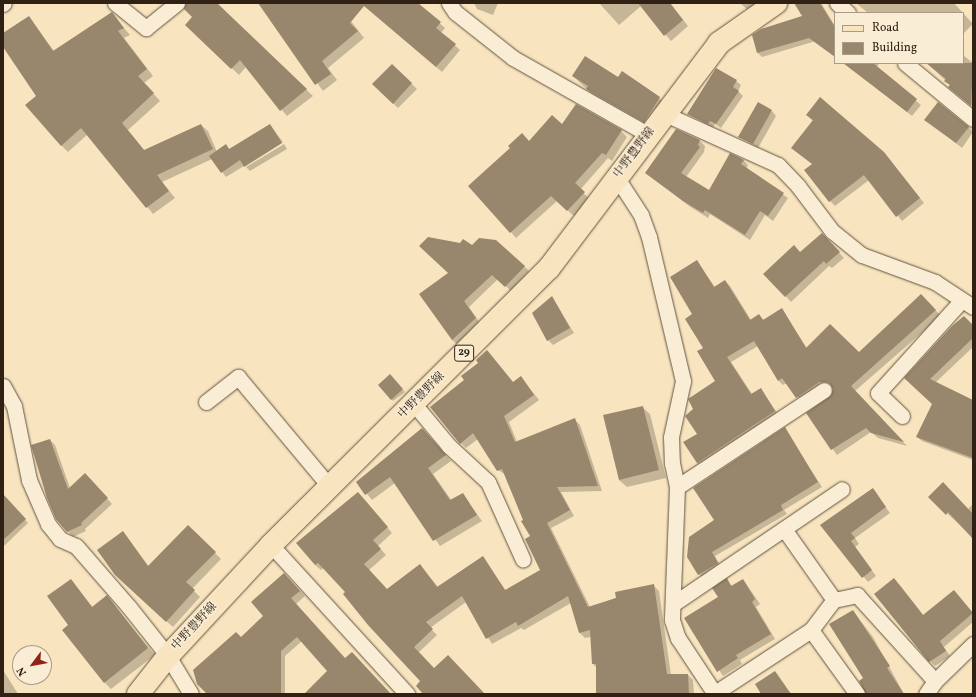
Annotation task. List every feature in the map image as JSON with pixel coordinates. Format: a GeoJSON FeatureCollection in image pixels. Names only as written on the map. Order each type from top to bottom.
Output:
{"type":"FeatureCollection","features":[{"type":"Feature","properties":{"kind":"main road","name":"中野豊野線"},"geometry":{"type":"LineString","coordinates":[[138,694],[168,656],[271,545],[549,268],[718,43],[776,3]]}},
{"type":"Feature","properties":{"kind":"street"},"geometry":{"type":"LineString","coordinates":[[115,3],[146,28],[177,3]]}},
{"type":"Feature","properties":{"kind":"street"},"geometry":{"type":"LineString","coordinates":[[449,3],[455,12],[513,58],[649,136]]}},
{"type":"Feature","properties":{"kind":"street"},"geometry":{"type":"LineString","coordinates":[[837,3],[847,12]]}},
{"type":"Feature","properties":{"kind":"street"},"geometry":{"type":"LineString","coordinates":[[906,64],[973,119]]}},
{"type":"Feature","properties":{"kind":"street"},"geometry":{"type":"LineString","coordinates":[[666,114],[778,165],[798,186],[832,231],[862,255],[936,282],[968,303],[878,394],[902,416]]}},
{"type":"Feature","properties":{"kind":"street"},"geometry":{"type":"LineString","coordinates":[[617,178],[641,215],[649,237],[683,381],[671,436],[672,462],[677,487],[672,620],[678,638],[715,694],[811,630],[834,600],[857,595],[935,680]]}},
{"type":"Feature","properties":{"kind":"street"},"geometry":{"type":"LineString","coordinates":[[206,402],[238,377],[330,487]]}},
{"type":"Feature","properties":{"kind":"street"},"geometry":{"type":"LineString","coordinates":[[3,386],[14,406],[29,480],[48,524],[60,539],[80,551],[168,656],[191,694]]}},
{"type":"Feature","properties":{"kind":"street"},"geometry":{"type":"LineString","coordinates":[[677,487],[824,390]]}},
{"type":"Feature","properties":{"kind":"street"},"geometry":{"type":"LineString","coordinates":[[414,404],[449,446],[488,482],[523,560]]}},
{"type":"Feature","properties":{"kind":"street"},"geometry":{"type":"LineString","coordinates":[[673,604],[842,489]]}},
{"type":"Feature","properties":{"kind":"street"},"geometry":{"type":"LineString","coordinates":[[784,529],[834,600]]}},
{"type":"Feature","properties":{"kind":"street"},"geometry":{"type":"LineString","coordinates":[[271,545],[407,694]]}},
{"type":"Feature","properties":{"kind":"street"},"geometry":{"type":"LineString","coordinates":[[811,630],[857,694]]}},
{"type":"Feature","properties":{"kind":"street"},"geometry":{"type":"LineString","coordinates":[[926,694],[935,680],[973,644]]}},
{"type":"Feature","properties":{"kind":"building"},"geometry":{"type":"Polygon","coordinates":[[[186,3],[217,3],[307,89],[280,111],[240,60],[231,69],[185,25],[192,17],[184,9],[186,3]]]}},
{"type":"Feature","properties":{"kind":"building"},"geometry":{"type":"Polygon","coordinates":[[[258,3],[418,3],[441,22],[436,28],[456,44],[436,67],[364,6],[350,23],[358,31],[322,61],[331,74],[315,85],[258,3]]]}},
{"type":"Feature","properties":{"kind":"building"},"geometry":{"type":"Polygon","coordinates":[[[638,3],[670,3],[683,20],[664,36],[638,3]]]}},
{"type":"Feature","properties":{"kind":"building"},"geometry":{"type":"Polygon","coordinates":[[[794,3],[820,3],[834,25],[834,56],[809,38],[757,53],[752,35],[761,29],[802,16],[794,3]]]}},
{"type":"Feature","properties":{"kind":"building"},"geometry":{"type":"Polygon","coordinates":[[[112,12],[124,28],[118,31],[147,69],[138,76],[154,93],[122,123],[144,150],[201,124],[213,149],[157,175],[169,191],[146,208],[81,128],[61,146],[25,105],[36,96],[3,47],[3,33],[29,16],[53,51],[112,12]]]}},
{"type":"Feature","properties":{"kind":"building"},"geometry":{"type":"Polygon","coordinates":[[[585,56],[618,77],[622,71],[660,97],[644,122],[586,89],[588,86],[572,76],[585,56]]]}},
{"type":"Feature","properties":{"kind":"building"},"geometry":{"type":"Polygon","coordinates":[[[973,63],[971,106],[948,87],[950,85],[944,81],[946,79],[927,64],[973,63]]]}},
{"type":"Feature","properties":{"kind":"building"},"geometry":{"type":"Polygon","coordinates":[[[392,64],[412,83],[393,104],[372,84],[392,64]]]}},
{"type":"Feature","properties":{"kind":"building"},"geometry":{"type":"Polygon","coordinates":[[[844,64],[874,64],[917,99],[907,112],[844,64]]]}},
{"type":"Feature","properties":{"kind":"building"},"geometry":{"type":"Polygon","coordinates":[[[716,68],[737,80],[733,87],[739,91],[716,124],[710,121],[708,124],[687,114],[716,68]]]}},
{"type":"Feature","properties":{"kind":"building"},"geometry":{"type":"Polygon","coordinates":[[[820,97],[884,152],[920,198],[896,217],[864,175],[829,202],[804,170],[812,164],[791,148],[813,120],[806,115],[820,97]]]}},
{"type":"Feature","properties":{"kind":"building"},"geometry":{"type":"Polygon","coordinates":[[[758,102],[772,110],[753,144],[738,137],[758,102]]]}},
{"type":"Feature","properties":{"kind":"building"},"geometry":{"type":"Polygon","coordinates":[[[938,102],[969,127],[956,143],[924,120],[938,102]]]}},
{"type":"Feature","properties":{"kind":"building"},"geometry":{"type":"Polygon","coordinates":[[[576,104],[622,130],[606,155],[602,153],[575,183],[585,192],[567,211],[551,196],[510,233],[468,186],[510,148],[508,146],[522,133],[529,141],[552,115],[562,124],[576,104]]]}},
{"type":"Feature","properties":{"kind":"building"},"geometry":{"type":"Polygon","coordinates":[[[270,124],[282,143],[244,167],[240,160],[221,173],[209,156],[226,144],[229,149],[270,124]]]}},
{"type":"Feature","properties":{"kind":"building"},"geometry":{"type":"Polygon","coordinates":[[[676,129],[700,140],[698,145],[700,147],[681,173],[709,190],[730,153],[744,160],[741,164],[784,193],[768,216],[760,211],[745,235],[705,210],[703,213],[683,201],[645,173],[676,129]]]}},
{"type":"Feature","properties":{"kind":"building"},"geometry":{"type":"Polygon","coordinates":[[[822,233],[840,252],[826,264],[824,261],[785,297],[763,274],[794,245],[800,252],[822,233]]]}},
{"type":"Feature","properties":{"kind":"building"},"geometry":{"type":"Polygon","coordinates":[[[428,237],[460,243],[463,239],[472,245],[479,238],[496,240],[525,266],[505,287],[492,275],[464,301],[476,318],[452,340],[419,294],[448,273],[419,246],[428,237]]]}},
{"type":"Feature","properties":{"kind":"building"},"geometry":{"type":"Polygon","coordinates":[[[697,260],[714,287],[725,280],[750,320],[759,314],[763,320],[782,308],[806,348],[830,324],[859,352],[921,294],[936,310],[851,386],[904,442],[871,433],[866,428],[831,450],[806,413],[829,397],[833,390],[831,385],[828,382],[819,382],[796,398],[782,378],[778,381],[754,341],[727,357],[751,394],[761,388],[775,411],[697,463],[683,442],[697,434],[685,416],[693,409],[688,399],[715,381],[697,351],[703,348],[685,319],[692,314],[670,277],[697,260]]]}},
{"type":"Feature","properties":{"kind":"building"},"geometry":{"type":"Polygon","coordinates":[[[552,296],[570,328],[547,341],[532,313],[552,296]]]}},
{"type":"Feature","properties":{"kind":"building"},"geometry":{"type":"Polygon","coordinates":[[[964,316],[973,325],[973,338],[930,379],[973,400],[973,458],[916,437],[932,404],[904,378],[952,326],[964,316]]]}},
{"type":"Feature","properties":{"kind":"building"},"geometry":{"type":"Polygon","coordinates":[[[487,350],[513,382],[521,376],[534,395],[504,416],[515,442],[575,418],[598,486],[557,487],[570,510],[547,523],[588,607],[616,598],[615,592],[654,584],[667,674],[688,674],[689,694],[596,694],[596,664],[592,664],[590,630],[579,633],[568,596],[518,626],[516,622],[486,639],[462,596],[426,622],[433,629],[414,647],[434,668],[448,655],[485,694],[423,694],[416,686],[420,681],[368,625],[343,594],[345,592],[318,563],[315,565],[296,543],[358,492],[388,527],[373,540],[381,549],[364,564],[387,589],[420,564],[437,587],[483,556],[505,590],[540,570],[525,539],[530,536],[521,521],[523,520],[502,469],[497,471],[473,433],[460,444],[430,407],[464,380],[461,376],[478,363],[476,360],[487,350]]]}},
{"type":"Feature","properties":{"kind":"building"},"geometry":{"type":"Polygon","coordinates":[[[390,374],[403,389],[391,400],[378,385],[390,374]]]}},
{"type":"Feature","properties":{"kind":"building"},"geometry":{"type":"Polygon","coordinates":[[[643,406],[659,470],[619,480],[603,415],[643,406]]]}},
{"type":"Feature","properties":{"kind":"building"},"geometry":{"type":"Polygon","coordinates":[[[785,427],[818,482],[781,505],[783,510],[712,552],[718,563],[698,575],[687,557],[689,537],[714,520],[693,488],[785,427]]]}},
{"type":"Feature","properties":{"kind":"building"},"geometry":{"type":"Polygon","coordinates":[[[422,428],[446,455],[428,468],[450,500],[463,493],[477,515],[433,541],[390,477],[365,495],[356,482],[422,428]]]}},
{"type":"Feature","properties":{"kind":"building"},"geometry":{"type":"Polygon","coordinates":[[[50,439],[68,489],[85,473],[108,498],[81,523],[82,525],[67,532],[56,519],[47,498],[31,445],[50,439]]]}},
{"type":"Feature","properties":{"kind":"building"},"geometry":{"type":"Polygon","coordinates":[[[943,482],[973,514],[973,539],[948,512],[946,515],[928,497],[943,482]]]}},
{"type":"Feature","properties":{"kind":"building"},"geometry":{"type":"Polygon","coordinates":[[[873,488],[886,507],[851,533],[855,538],[851,541],[872,570],[862,578],[820,525],[873,488]]]}},
{"type":"Feature","properties":{"kind":"building"},"geometry":{"type":"Polygon","coordinates":[[[3,494],[26,519],[3,540],[3,494]]]}},
{"type":"Feature","properties":{"kind":"building"},"geometry":{"type":"Polygon","coordinates":[[[188,525],[216,552],[186,582],[195,590],[166,622],[115,575],[97,550],[123,531],[148,566],[188,525]]]}},
{"type":"Feature","properties":{"kind":"building"},"geometry":{"type":"Polygon","coordinates":[[[284,573],[300,591],[291,598],[345,658],[352,652],[391,694],[304,694],[327,671],[297,637],[281,651],[281,694],[207,694],[197,684],[193,670],[236,632],[241,637],[263,616],[251,602],[284,573]]]}},
{"type":"Feature","properties":{"kind":"building"},"geometry":{"type":"Polygon","coordinates":[[[727,578],[731,586],[743,579],[755,599],[752,602],[771,634],[736,655],[738,658],[717,672],[684,618],[718,597],[712,588],[727,578]]]}},
{"type":"Feature","properties":{"kind":"building"},"geometry":{"type":"Polygon","coordinates":[[[894,578],[923,615],[954,590],[973,613],[940,641],[946,651],[929,662],[874,594],[894,578]]]}},
{"type":"Feature","properties":{"kind":"building"},"geometry":{"type":"Polygon","coordinates":[[[71,579],[92,607],[107,595],[148,648],[104,683],[62,630],[68,625],[47,596],[71,579]]]}},
{"type":"Feature","properties":{"kind":"building"},"geometry":{"type":"Polygon","coordinates":[[[853,610],[890,666],[887,668],[904,694],[866,694],[859,681],[863,678],[829,624],[853,610]]]}},
{"type":"Feature","properties":{"kind":"building"},"geometry":{"type":"Polygon","coordinates":[[[775,671],[791,694],[761,694],[755,684],[775,671]]]}}]}
